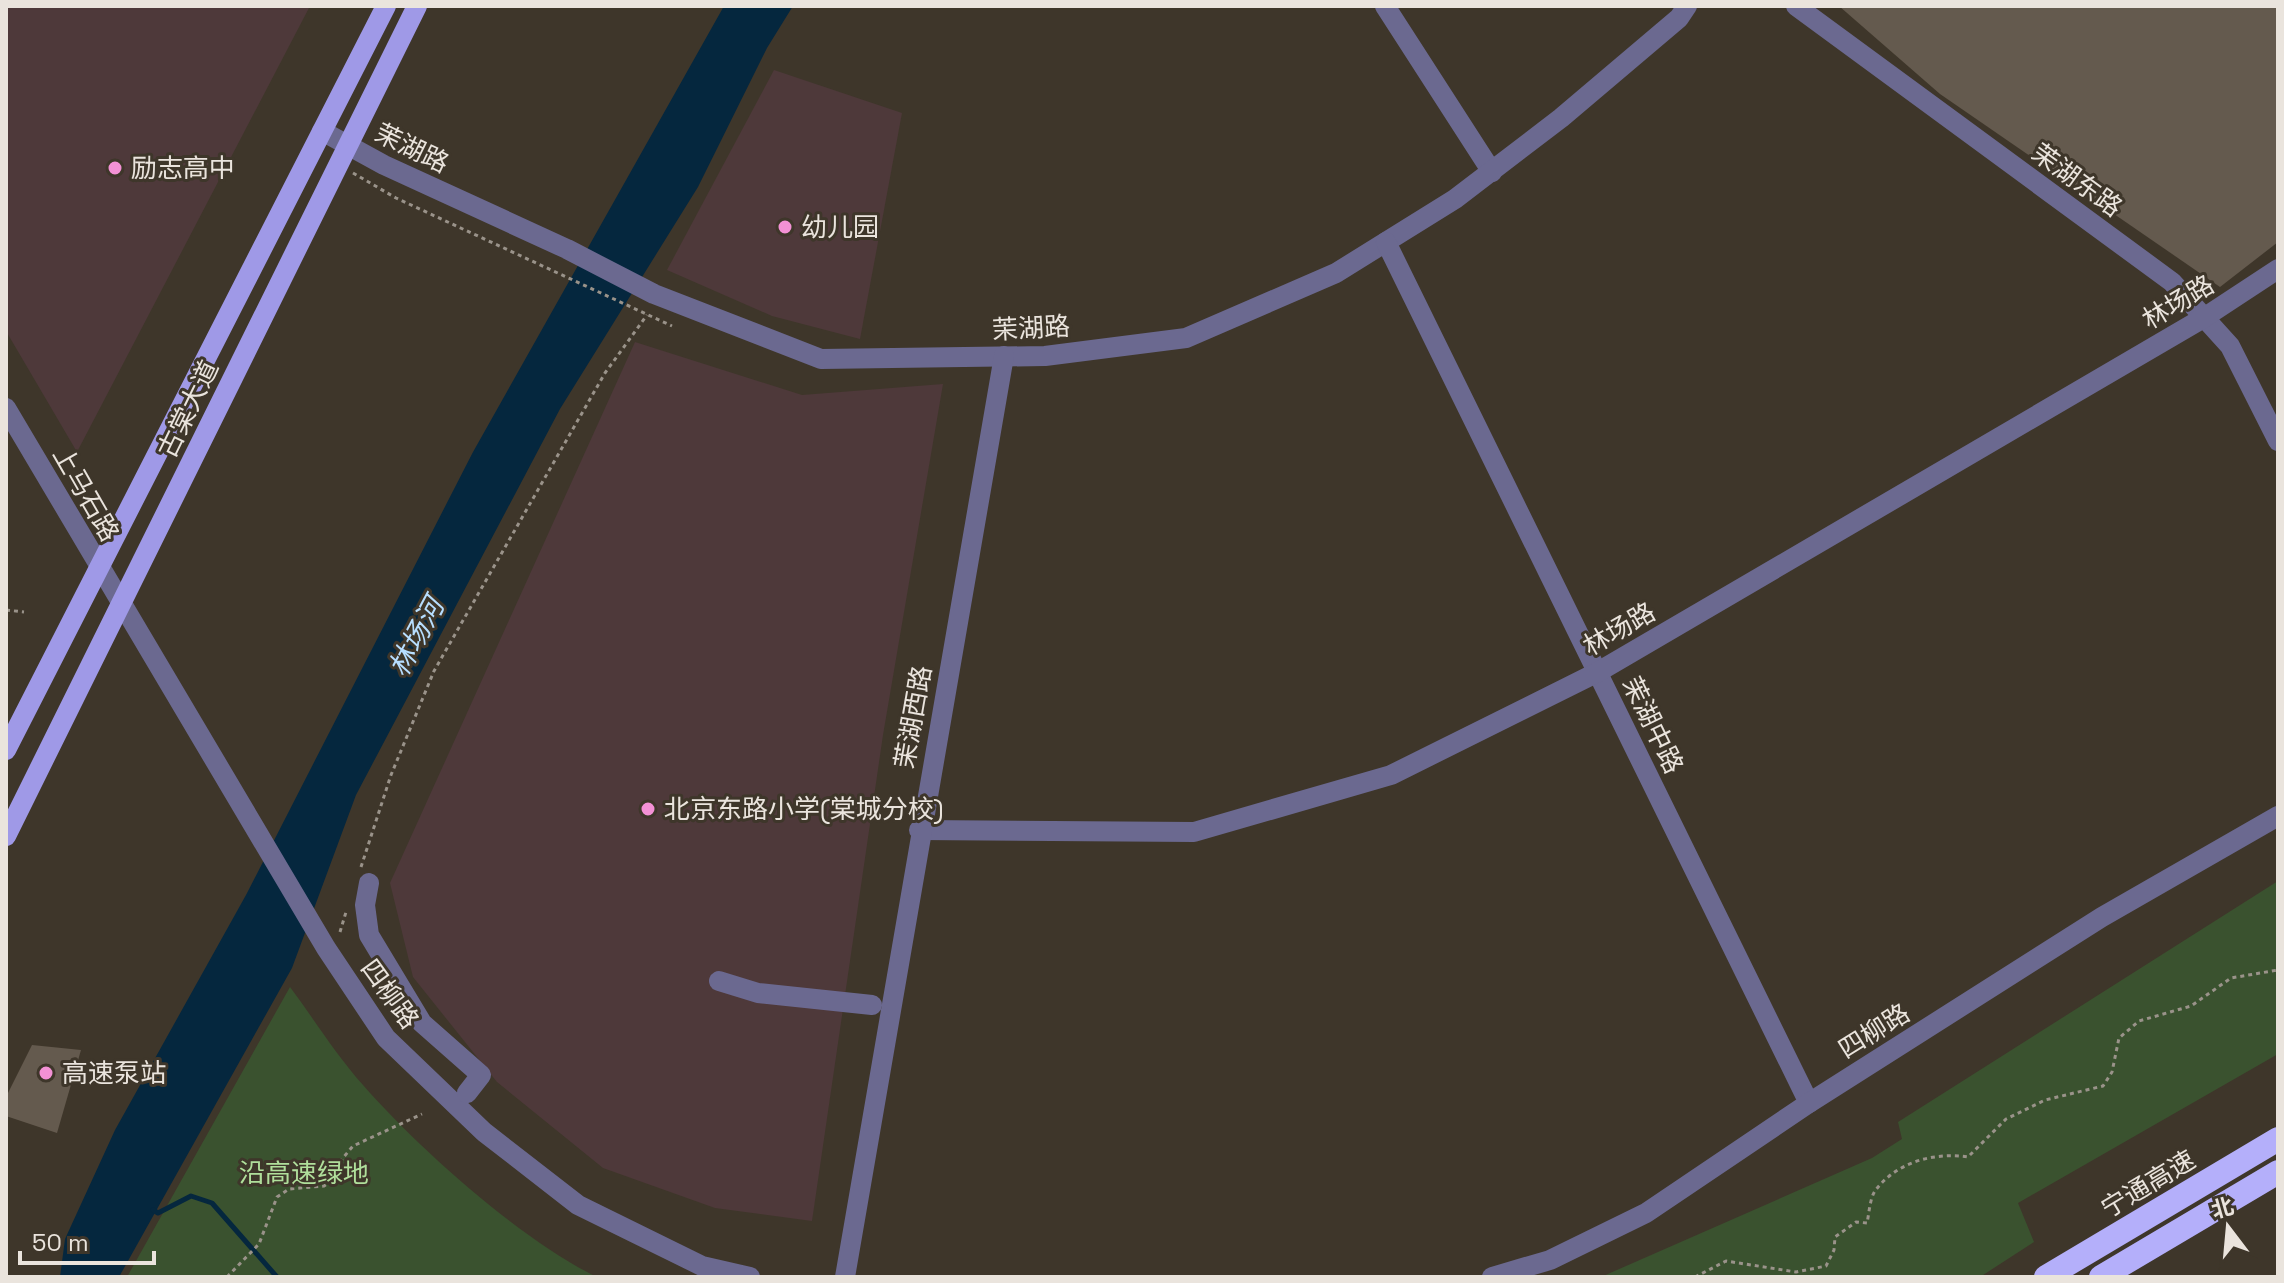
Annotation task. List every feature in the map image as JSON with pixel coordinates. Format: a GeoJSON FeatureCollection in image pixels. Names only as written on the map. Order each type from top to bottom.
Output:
{"type":"FeatureCollection","features":[{"type":"Feature","properties":{"kind":"highway","name":"宁通高速"},"geometry":{"type":"LineString","coordinates":[[2046,1277],[2278,1139]]}},
{"type":"Feature","properties":{"kind":"highway"},"geometry":{"type":"LineString","coordinates":[[2101,1277],[2278,1172]]}},
{"type":"Feature","properties":{"kind":"main road","name":"古棠大道"},"geometry":{"type":"LineString","coordinates":[[6,750],[386,6]]}},
{"type":"Feature","properties":{"kind":"main road","name":"古棠大道"},"geometry":{"type":"LineString","coordinates":[[6,836],[417,6]]}},
{"type":"Feature","properties":{"kind":"street"},"geometry":{"type":"LineString","coordinates":[[1385,6],[1492,172]]}},
{"type":"Feature","properties":{"kind":"street","name":"茉湖路"},"geometry":{"type":"LineString","coordinates":[[322,131],[654,294],[821,359],[1045,356],[1186,338],[1336,273],[1455,199],[1492,172],[1679,18],[1687,6]]}},
{"type":"Feature","properties":{"kind":"street","name":"茉湖东路"},"geometry":{"type":"LineString","coordinates":[[1796,6],[2172,282],[2230,346],[2278,441]]}},
{"type":"Feature","properties":{"kind":"street","name":"茉湖中路"},"geometry":{"type":"LineString","coordinates":[[1386,242],[1809,1103]]}},
{"type":"Feature","properties":{"kind":"street","name":"林场路"},"geometry":{"type":"LineString","coordinates":[[919,830],[1194,832],[1391,775],[1598,672],[2205,317],[2278,269]]}},
{"type":"Feature","properties":{"kind":"street","name":"茉湖西路"},"geometry":{"type":"LineString","coordinates":[[845,1277],[919,830],[1004,356]]}},
{"type":"Feature","properties":{"kind":"street","name":"上马石路"},"geometry":{"type":"LineString","coordinates":[[6,408],[121,606]]}},
{"type":"Feature","properties":{"kind":"street","name":"四柳路"},"geometry":{"type":"LineString","coordinates":[[121,606],[264,840],[328,952],[386,1038],[484,1132],[578,1205],[702,1266],[750,1277]]}},
{"type":"Feature","properties":{"kind":"street","name":"四柳路"},"geometry":{"type":"LineString","coordinates":[[1492,1277],[1550,1260],[1646,1213],[1809,1103],[2102,917],[2278,816]]}},
{"type":"Feature","properties":{"kind":"street"},"geometry":{"type":"LineString","coordinates":[[364,880],[369,935],[422,1023],[481,1075],[467,1093]]}},
{"type":"Feature","properties":{"kind":"street"},"geometry":{"type":"LineString","coordinates":[[719,981],[758,993],[872,1005]]}},
{"type":"Feature","properties":{"kind":"path"},"geometry":{"type":"LineString","coordinates":[[342,167],[396,198],[672,326]]}},
{"type":"Feature","properties":{"kind":"path"},"geometry":{"type":"LineString","coordinates":[[364,880],[391,775],[434,671],[605,373],[647,315]]}},
{"type":"Feature","properties":{"kind":"path"},"geometry":{"type":"LineString","coordinates":[[6,610],[24,612]]}},
{"type":"Feature","properties":{"kind":"path"},"geometry":{"type":"LineString","coordinates":[[328,952],[349,904]]}},
{"type":"Feature","properties":{"kind":"path"},"geometry":{"type":"LineString","coordinates":[[1695,1277],[1726,1261],[1796,1272],[1826,1266],[1834,1250],[1835,1237],[1856,1222],[1867,1223],[1874,1192],[1896,1173],[1925,1156],[1968,1157],[2006,1119],[2045,1100],[2103,1086],[2112,1072],[2119,1038],[2139,1021],[2191,1006],[2231,978],[2278,970]]}},
{"type":"Feature","properties":{"kind":"path"},"geometry":{"type":"LineString","coordinates":[[227,1277],[259,1244],[277,1197],[289,1189],[324,1186],[337,1176],[342,1159],[353,1146],[422,1114]]}},
{"type":"Feature","properties":{"kind":"shaded area","name":"励志高中"},"geometry":{"type":"Polygon","coordinates":[[[6,6],[310,6],[77,452],[6,331],[6,6]]]}},
{"type":"Feature","properties":{"kind":"shaded area","name":"幼儿园"},"geometry":{"type":"Polygon","coordinates":[[[774,70],[902,113],[860,339],[772,316],[667,270],[774,70]]]}},
{"type":"Feature","properties":{"kind":"shaded area","name":"北京东路小学(棠城分校)"},"geometry":{"type":"Polygon","coordinates":[[[635,342],[802,395],[943,384],[883,735],[812,1221],[715,1208],[603,1168],[497,1082],[413,977],[390,883],[635,342]]]}},
{"type":"Feature","properties":{"kind":"green space"},"geometry":{"type":"Polygon","coordinates":[[[2278,881],[2278,1054],[2018,1203],[2034,1242],[1980,1277],[1601,1277],[1872,1158],[1902,1139],[1898,1122],[2278,881]]]}},
{"type":"Feature","properties":{"kind":"green space","name":"沿高速绿地"},"geometry":{"type":"Polygon","coordinates":[[[290,987],[353,1073],[412,1137],[504,1217],[567,1261],[597,1277],[127,1277],[290,987]]]}},
{"type":"Feature","properties":{"kind":"water","name":"林场河"},"geometry":{"type":"Polygon","coordinates":[[[724,6],[793,6],[767,48],[698,187],[560,409],[356,795],[292,968],[119,1277],[60,1277],[65,1239],[115,1130],[246,895],[473,452],[724,6]]]}},
{"type":"Feature","properties":{"kind":"building"},"geometry":{"type":"Polygon","coordinates":[[[1839,6],[2278,6],[2278,242],[2220,287],[1940,94],[1839,6]]]}},
{"type":"Feature","properties":{"kind":"building","name":"高速泵站"},"geometry":{"type":"Polygon","coordinates":[[[32,1045],[81,1050],[57,1133],[6,1116],[6,1097],[32,1045]]]}},
{"type":"Feature","properties":{"kind":"waterway"},"geometry":{"type":"LineString","coordinates":[[153,1210],[158,1213],[191,1196],[212,1203],[277,1277]]}},
{"type":"Feature","properties":{"kind":"place","name":"励志高中"},"geometry":{"type":"Point","coordinates":[115,168]}},
{"type":"Feature","properties":{"kind":"place","name":"幼儿园"},"geometry":{"type":"Point","coordinates":[785,227]}},
{"type":"Feature","properties":{"kind":"place","name":"北京东路小学(棠城分校)"},"geometry":{"type":"Point","coordinates":[648,809]}},
{"type":"Feature","properties":{"kind":"place","name":"高速泵站"},"geometry":{"type":"Point","coordinates":[46,1073]}}]}
